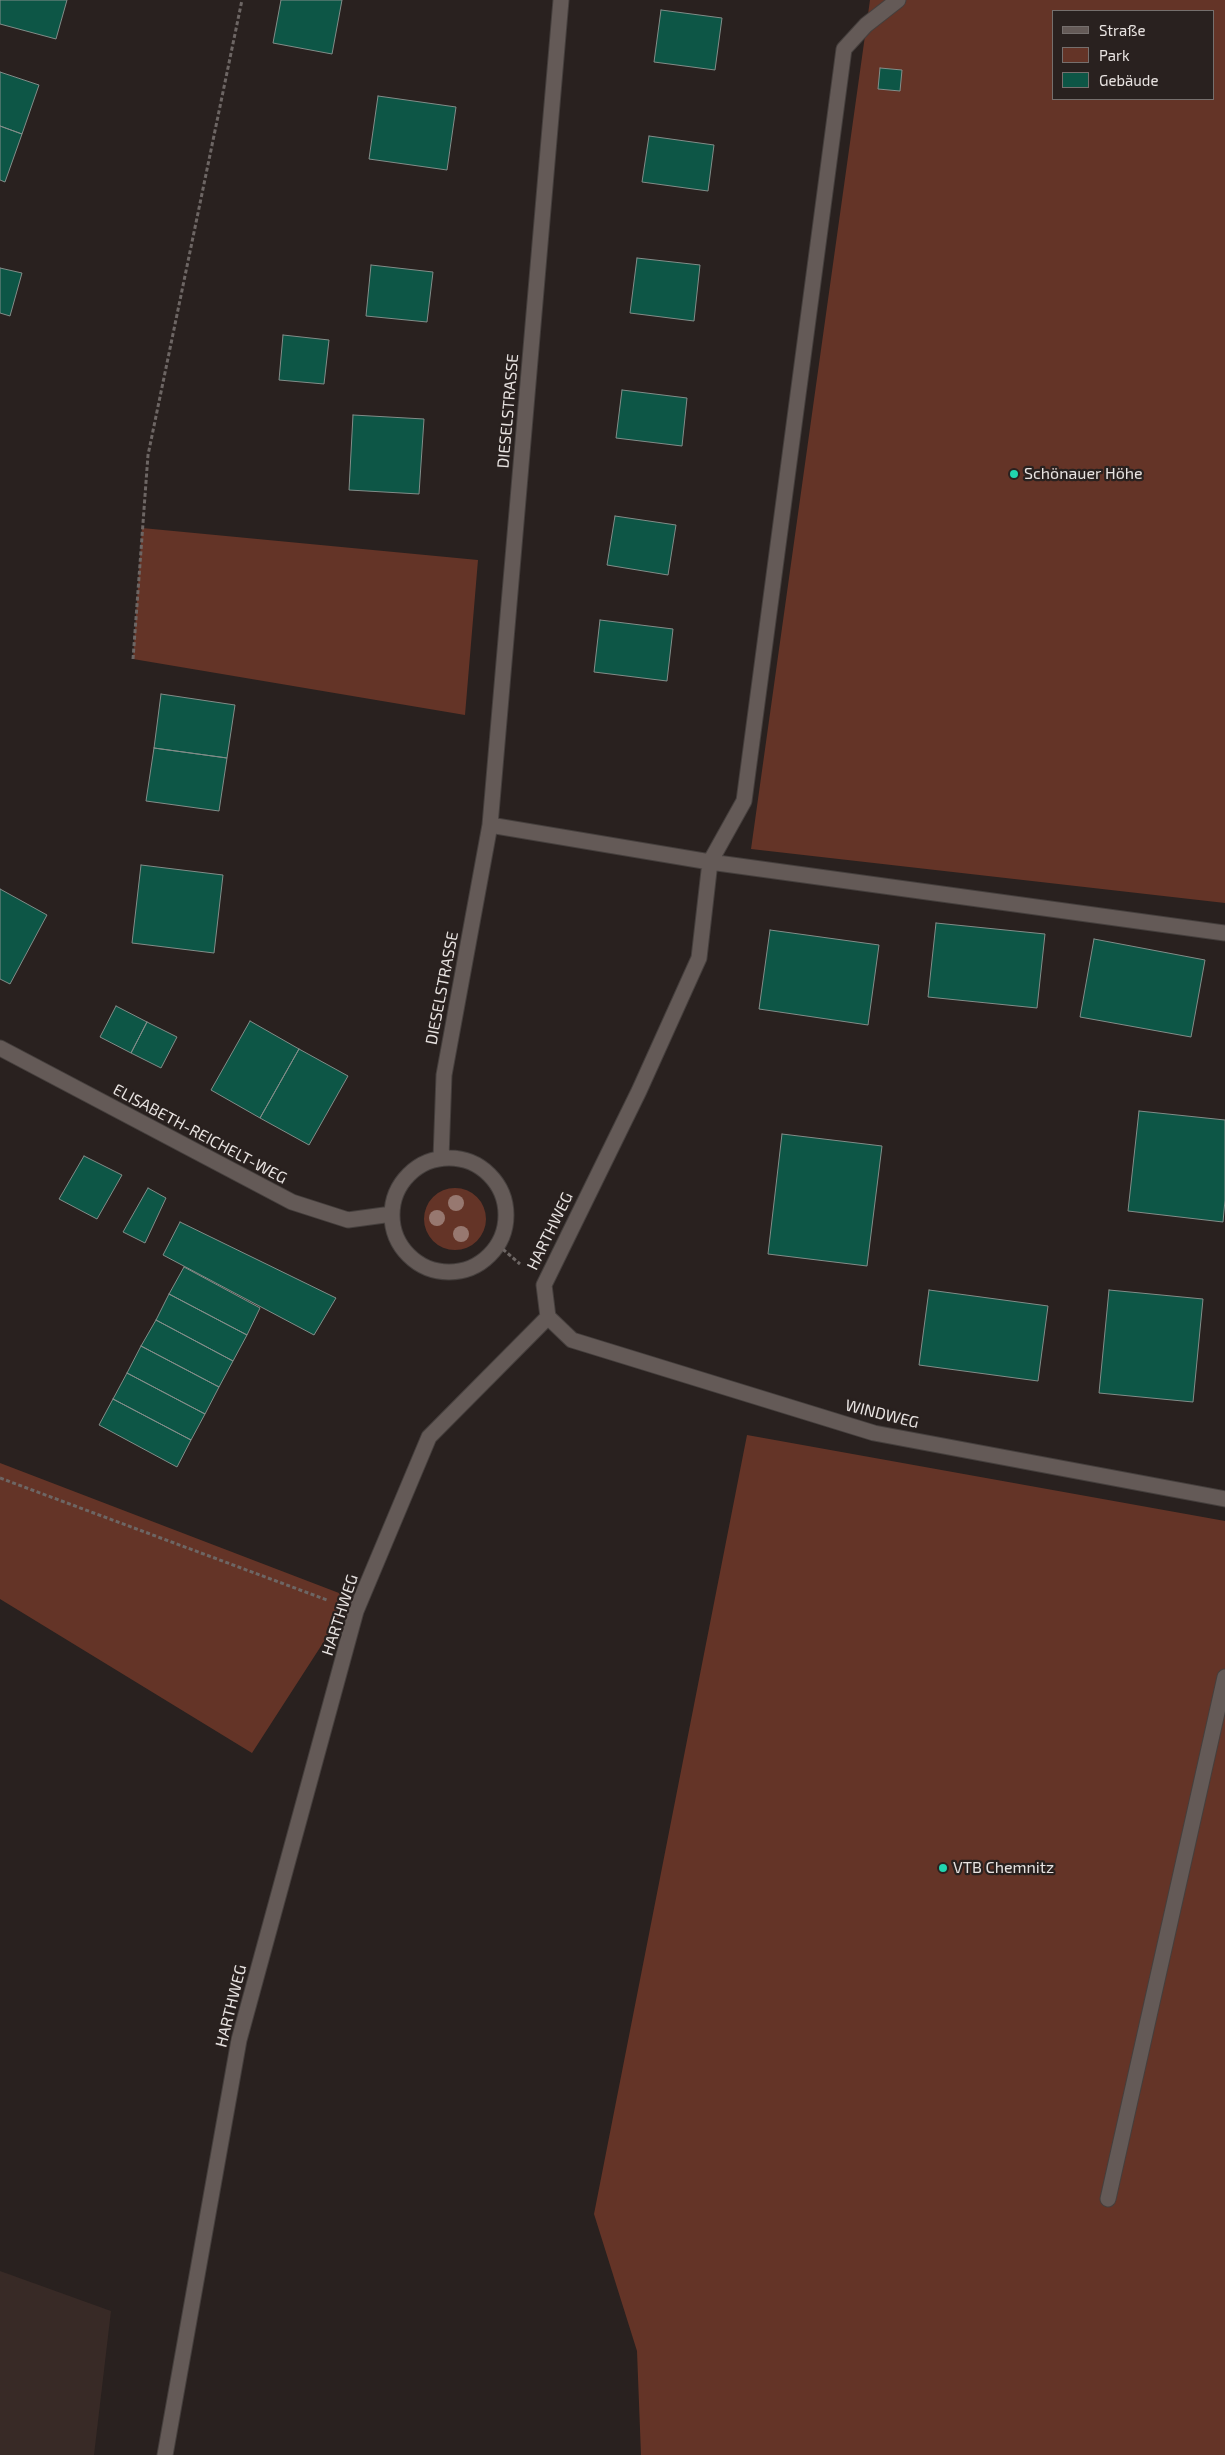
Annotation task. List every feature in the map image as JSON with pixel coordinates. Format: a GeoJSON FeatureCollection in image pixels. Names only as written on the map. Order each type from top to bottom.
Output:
{"type":"FeatureCollection","features":[{"type":"Feature","properties":{"kind":"street","name":"DIESELSTRASSE"},"geometry":{"type":"LineString","coordinates":[[441,1158],[444,1075],[490,825],[561,0]]}},
{"type":"Feature","properties":{"kind":"street"},"geometry":{"type":"LineString","coordinates":[[710,862],[744,801],[844,49],[866,25],[898,0]]}},
{"type":"Feature","properties":{"kind":"street"},"geometry":{"type":"LineString","coordinates":[[490,825],[710,862],[1225,932]]}},
{"type":"Feature","properties":{"kind":"street","name":"HARTHWEG"},"geometry":{"type":"LineString","coordinates":[[165,2455],[238,2040],[356,1611],[429,1437],[548,1317],[544,1285],[639,1090],[699,958],[710,862]]}},
{"type":"Feature","properties":{"kind":"street","name":"ELISABETH-REICHELT-WEG"},"geometry":{"type":"LineString","coordinates":[[0,1048],[292,1202],[348,1220],[392,1214]]}},
{"type":"Feature","properties":{"kind":"street"},"geometry":{"type":"LineString","coordinates":[[441,1158],[460,1158],[477,1165],[492,1176],[502,1191],[506,1209],[506,1228],[498,1245],[486,1259],[471,1268],[453,1273],[434,1271],[417,1263],[403,1250],[395,1233],[392,1214],[394,1198],[406,1177],[426,1162],[441,1158]]}},
{"type":"Feature","properties":{"kind":"street","name":"WINDWEG"},"geometry":{"type":"LineString","coordinates":[[548,1317],[572,1340],[874,1433],[1225,1499]]}},
{"type":"Feature","properties":{"kind":"street"},"geometry":{"type":"LineString","coordinates":[[1108,2199],[1225,1677]]}},
{"type":"Feature","properties":{"kind":"path"},"geometry":{"type":"LineString","coordinates":[[133,659],[148,455],[242,0]]}},
{"type":"Feature","properties":{"kind":"path"},"geometry":{"type":"LineString","coordinates":[[0,1478],[356,1611]]}},
{"type":"Feature","properties":{"kind":"shaded area"},"geometry":{"type":"Polygon","coordinates":[[[0,2271],[111,2311],[94,2455],[0,2455],[0,2271]]]}},
{"type":"Feature","properties":{"kind":"green space","name":"Schönauer Höhe"},"geometry":{"type":"Polygon","coordinates":[[[870,0],[1225,0],[1225,903],[751,849],[870,0]]]}},
{"type":"Feature","properties":{"kind":"green space"},"geometry":{"type":"Polygon","coordinates":[[[142,528],[478,560],[465,715],[133,659],[142,528]]]}},
{"type":"Feature","properties":{"kind":"green space"},"geometry":{"type":"Polygon","coordinates":[[[455,1188],[472,1193],[477,1197],[481,1202],[486,1219],[481,1236],[477,1241],[472,1245],[455,1250],[438,1245],[433,1241],[429,1236],[424,1219],[429,1202],[433,1197],[438,1193],[455,1188]]]}},
{"type":"Feature","properties":{"kind":"green space","name":"VTB Chemnitz"},"geometry":{"type":"Polygon","coordinates":[[[747,1435],[1225,1521],[1225,2455],[641,2455],[637,2351],[594,2214],[747,1435]]]}},
{"type":"Feature","properties":{"kind":"green space"},"geometry":{"type":"Polygon","coordinates":[[[0,1463],[352,1598],[252,1753],[0,1599],[0,1463]]]}},
{"type":"Feature","properties":{"kind":"building"},"geometry":{"type":"Polygon","coordinates":[[[0,0],[67,0],[56,39],[0,24],[0,0]]]}},
{"type":"Feature","properties":{"kind":"building"},"geometry":{"type":"Polygon","coordinates":[[[281,0],[342,0],[332,54],[273,43],[281,0]]]}},
{"type":"Feature","properties":{"kind":"building"},"geometry":{"type":"Polygon","coordinates":[[[661,10],[722,18],[715,70],[654,62],[661,10]]]}},
{"type":"Feature","properties":{"kind":"building"},"geometry":{"type":"Polygon","coordinates":[[[880,68],[902,70],[900,91],[878,89],[880,68]]]}},
{"type":"Feature","properties":{"kind":"building"},"geometry":{"type":"Polygon","coordinates":[[[0,72],[39,85],[22,134],[0,126],[0,72]]]}},
{"type":"Feature","properties":{"kind":"building"},"geometry":{"type":"Polygon","coordinates":[[[378,96],[456,107],[447,170],[369,159],[378,96]]]}},
{"type":"Feature","properties":{"kind":"building"},"geometry":{"type":"Polygon","coordinates":[[[0,126],[22,134],[5,182],[0,180],[0,126]]]}},
{"type":"Feature","properties":{"kind":"building"},"geometry":{"type":"Polygon","coordinates":[[[649,136],[714,145],[708,191],[642,182],[649,136]]]}},
{"type":"Feature","properties":{"kind":"building"},"geometry":{"type":"Polygon","coordinates":[[[637,258],[700,265],[694,321],[630,313],[637,258]]]}},
{"type":"Feature","properties":{"kind":"building"},"geometry":{"type":"Polygon","coordinates":[[[371,265],[433,272],[427,322],[366,316],[371,265]]]}},
{"type":"Feature","properties":{"kind":"building"},"geometry":{"type":"Polygon","coordinates":[[[0,268],[22,273],[10,316],[0,313],[0,268]]]}},
{"type":"Feature","properties":{"kind":"building"},"geometry":{"type":"Polygon","coordinates":[[[283,335],[329,340],[324,384],[279,380],[283,335]]]}},
{"type":"Feature","properties":{"kind":"building"},"geometry":{"type":"Polygon","coordinates":[[[622,390],[687,398],[682,446],[616,438],[622,390]]]}},
{"type":"Feature","properties":{"kind":"building"},"geometry":{"type":"Polygon","coordinates":[[[353,415],[424,419],[419,494],[349,490],[353,415]]]}},
{"type":"Feature","properties":{"kind":"building"},"geometry":{"type":"Polygon","coordinates":[[[615,516],[676,525],[668,575],[607,565],[615,516]]]}},
{"type":"Feature","properties":{"kind":"building"},"geometry":{"type":"Polygon","coordinates":[[[600,620],[673,629],[667,681],[594,672],[600,620]]]}},
{"type":"Feature","properties":{"kind":"building"},"geometry":{"type":"Polygon","coordinates":[[[161,694],[235,705],[227,758],[154,748],[161,694]]]}},
{"type":"Feature","properties":{"kind":"building"},"geometry":{"type":"Polygon","coordinates":[[[154,748],[227,758],[219,811],[146,801],[154,748]]]}},
{"type":"Feature","properties":{"kind":"building"},"geometry":{"type":"Polygon","coordinates":[[[141,865],[223,875],[214,953],[132,943],[141,865]]]}},
{"type":"Feature","properties":{"kind":"building"},"geometry":{"type":"Polygon","coordinates":[[[0,889],[47,915],[10,984],[0,979],[0,889]]]}},
{"type":"Feature","properties":{"kind":"building"},"geometry":{"type":"Polygon","coordinates":[[[936,923],[1045,934],[1037,1008],[928,997],[936,923]]]}},
{"type":"Feature","properties":{"kind":"building"},"geometry":{"type":"Polygon","coordinates":[[[770,930],[879,945],[868,1025],[759,1009],[770,930]]]}},
{"type":"Feature","properties":{"kind":"building"},"geometry":{"type":"Polygon","coordinates":[[[1094,939],[1205,960],[1191,1037],[1080,1017],[1094,939]]]}},
{"type":"Feature","properties":{"kind":"building"},"geometry":{"type":"Polygon","coordinates":[[[116,1006],[147,1022],[131,1053],[100,1037],[116,1006]]]}},
{"type":"Feature","properties":{"kind":"building"},"geometry":{"type":"Polygon","coordinates":[[[250,1021],[299,1049],[260,1118],[211,1090],[250,1021]]]}},
{"type":"Feature","properties":{"kind":"building"},"geometry":{"type":"Polygon","coordinates":[[[147,1022],[177,1037],[161,1068],[131,1053],[147,1022]]]}},
{"type":"Feature","properties":{"kind":"building"},"geometry":{"type":"Polygon","coordinates":[[[299,1049],[348,1076],[309,1145],[260,1118],[299,1049]]]}},
{"type":"Feature","properties":{"kind":"building"},"geometry":{"type":"Polygon","coordinates":[[[1139,1111],[1225,1120],[1225,1200],[1223,1222],[1128,1211],[1139,1111]]]}},
{"type":"Feature","properties":{"kind":"building"},"geometry":{"type":"Polygon","coordinates":[[[782,1134],[882,1146],[867,1266],[768,1254],[782,1134]]]}},
{"type":"Feature","properties":{"kind":"building"},"geometry":{"type":"Polygon","coordinates":[[[84,1156],[122,1175],[97,1219],[59,1199],[84,1156]]]}},
{"type":"Feature","properties":{"kind":"building"},"geometry":{"type":"Polygon","coordinates":[[[148,1188],[166,1198],[145,1243],[123,1232],[148,1188]]]}},
{"type":"Feature","properties":{"kind":"building"},"geometry":{"type":"Polygon","coordinates":[[[180,1222],[336,1298],[314,1335],[163,1255],[180,1222]]]}},
{"type":"Feature","properties":{"kind":"building"},"geometry":{"type":"Polygon","coordinates":[[[184,1267],[260,1308],[247,1335],[169,1294],[184,1267]]]}},
{"type":"Feature","properties":{"kind":"building"},"geometry":{"type":"Polygon","coordinates":[[[929,1290],[1048,1306],[1038,1381],[919,1365],[929,1290]]]}},
{"type":"Feature","properties":{"kind":"building"},"geometry":{"type":"Polygon","coordinates":[[[1109,1290],[1203,1299],[1193,1402],[1099,1393],[1109,1290]]]}},
{"type":"Feature","properties":{"kind":"building"},"geometry":{"type":"Polygon","coordinates":[[[169,1294],[247,1335],[233,1361],[156,1320],[169,1294]]]}},
{"type":"Feature","properties":{"kind":"building"},"geometry":{"type":"Polygon","coordinates":[[[156,1320],[233,1361],[219,1387],[141,1346],[156,1320]]]}},
{"type":"Feature","properties":{"kind":"building"},"geometry":{"type":"Polygon","coordinates":[[[141,1346],[219,1387],[205,1414],[127,1373],[141,1346]]]}},
{"type":"Feature","properties":{"kind":"building"},"geometry":{"type":"Polygon","coordinates":[[[127,1373],[205,1414],[191,1440],[113,1399],[127,1373]]]}},
{"type":"Feature","properties":{"kind":"building"},"geometry":{"type":"Polygon","coordinates":[[[113,1399],[191,1440],[177,1467],[99,1425],[113,1399]]]}},
{"type":"Feature","properties":{"kind":"place","name":"Schönauer Höhe"},"geometry":{"type":"Point","coordinates":[1014,474]}},
{"type":"Feature","properties":{"kind":"place","name":"VTB Chemnitz"},"geometry":{"type":"Point","coordinates":[943,1868]}}]}
